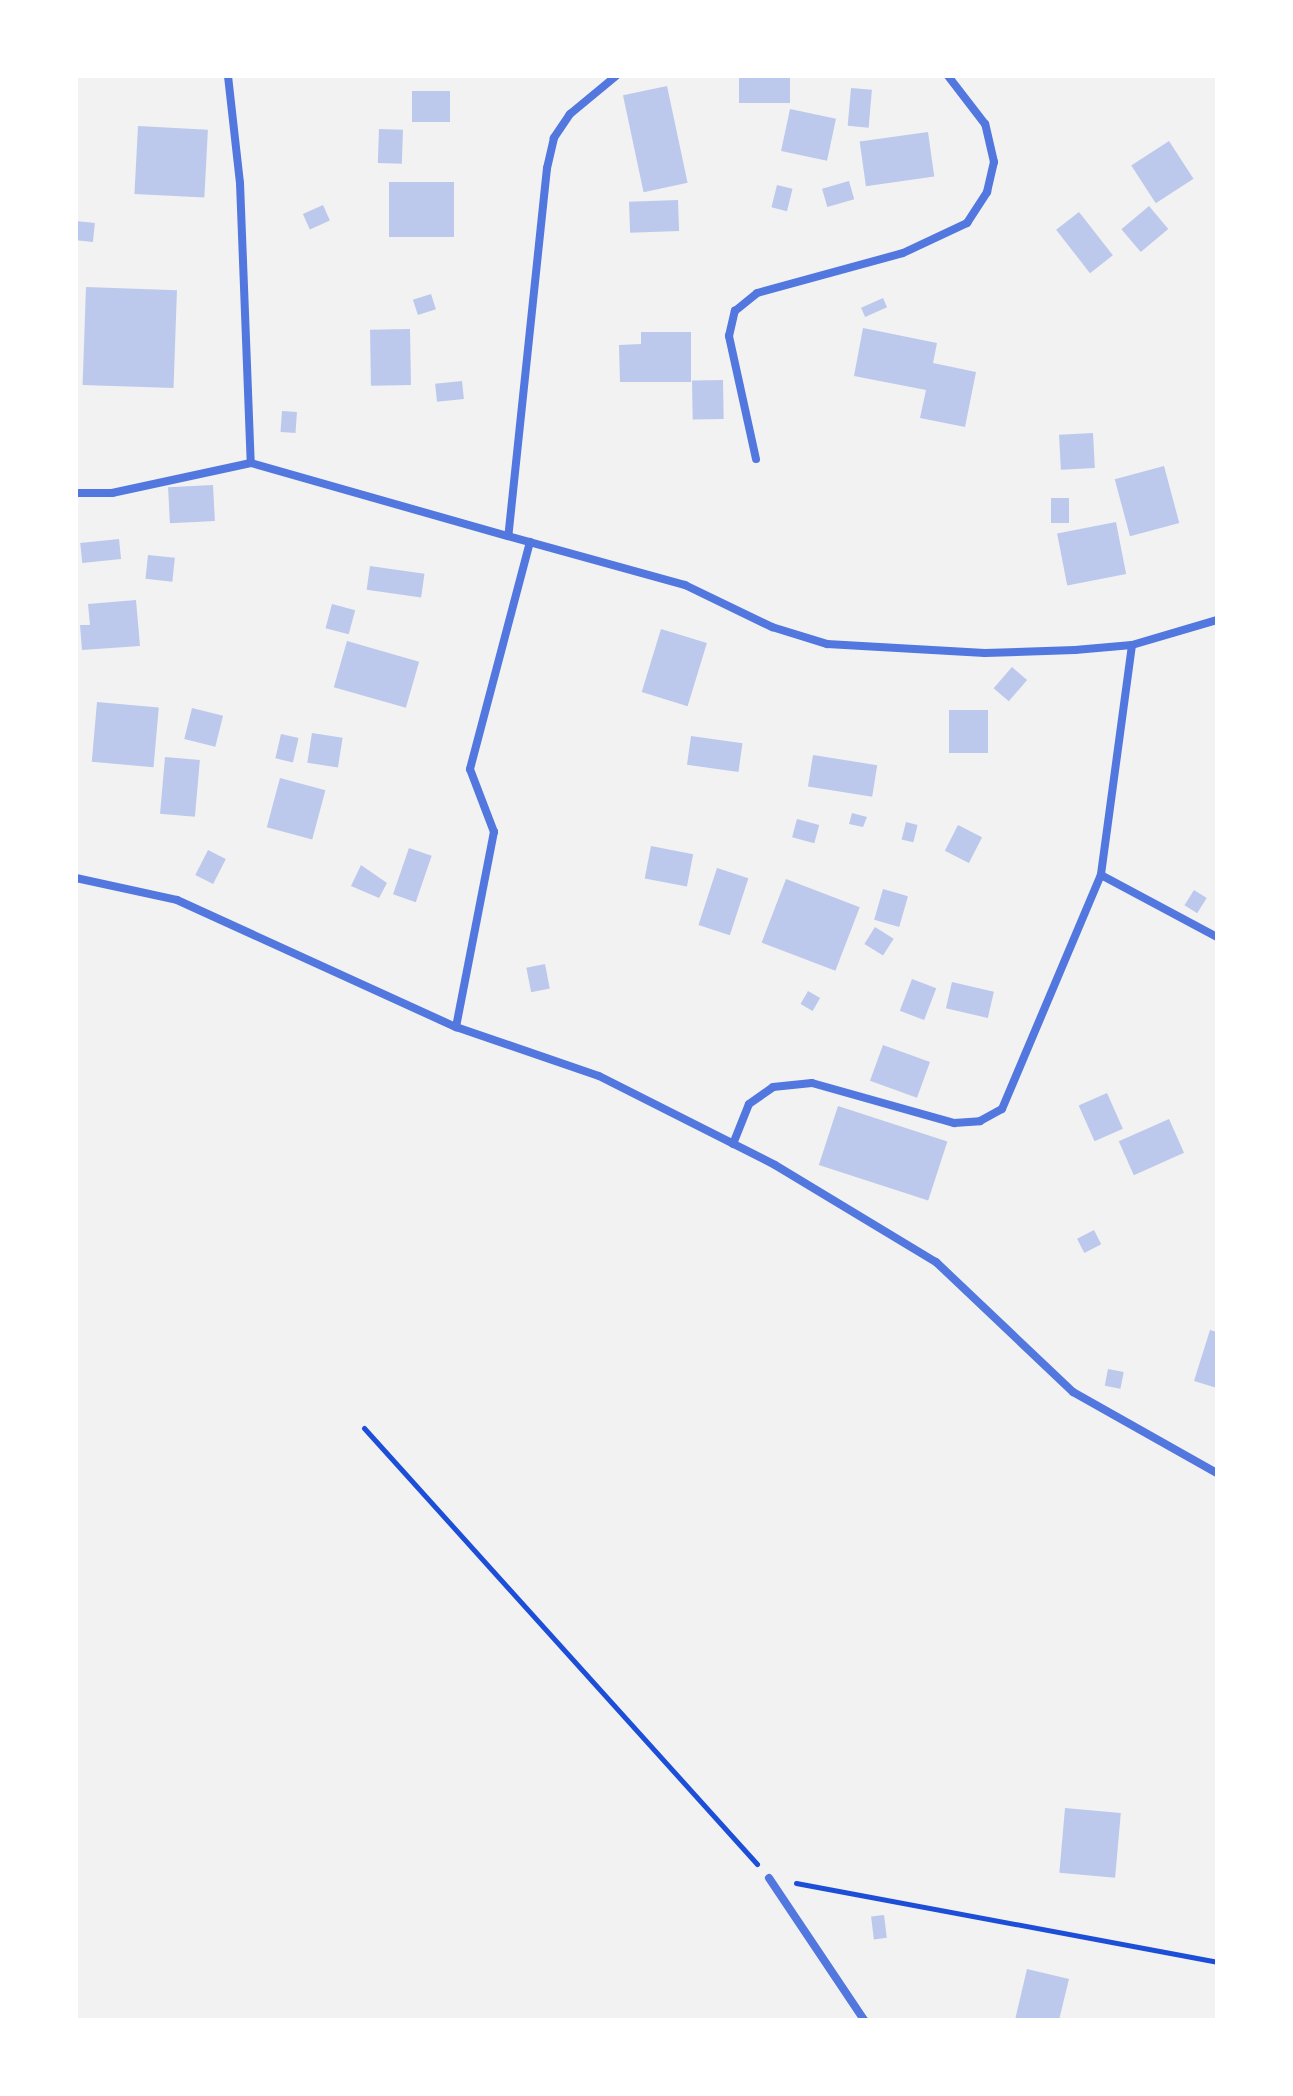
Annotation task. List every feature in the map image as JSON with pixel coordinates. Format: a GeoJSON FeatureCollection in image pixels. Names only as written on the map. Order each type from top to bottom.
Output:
{"type":"FeatureCollection","features":[{"type":"Feature","properties":{"kind":"street"},"geometry":{"type":"LineString","coordinates":[[228,76],[240,183],[251,463]]}},
{"type":"Feature","properties":{"kind":"street"},"geometry":{"type":"LineString","coordinates":[[508,536],[554,138],[570,114],[616,76]]}},
{"type":"Feature","properties":{"kind":"street"},"geometry":{"type":"LineString","coordinates":[[756,459],[729,336],[735,311],[757,293],[903,253],[967,223],[987,192],[994,162],[985,124],[948,76]]}},
{"type":"Feature","properties":{"kind":"street"},"geometry":{"type":"LineString","coordinates":[[76,493],[112,493],[251,463],[685,585],[772,627],[827,644],[985,653],[1132,645],[1217,620]]}},
{"type":"Feature","properties":{"kind":"street"},"geometry":{"type":"LineString","coordinates":[[456,1027],[494,832],[470,769],[530,542]]}},
{"type":"Feature","properties":{"kind":"street"},"geometry":{"type":"LineString","coordinates":[[733,1144],[749,1104],[773,1087],[812,1083],[954,1123],[980,1121],[1002,1109],[1101,875],[1132,645]]}},
{"type":"Feature","properties":{"kind":"street"},"geometry":{"type":"LineString","coordinates":[[1101,875],[1217,937]]}},
{"type":"Feature","properties":{"kind":"street"},"geometry":{"type":"LineString","coordinates":[[76,878],[177,900],[456,1027],[599,1076],[733,1144],[936,1262],[1073,1392],[1217,1473]]}},
{"type":"Feature","properties":{"kind":"street"},"geometry":{"type":"LineString","coordinates":[[769,1878],[864,2020]]}},
{"type":"Feature","properties":{"kind":"path"},"geometry":{"type":"LineString","coordinates":[[364,1428],[697,1792],[769,1878],[1217,1962]]}},
{"type":"Feature","properties":{"kind":"building"},"geometry":{"type":"Polygon","coordinates":[[[739,76],[790,76],[790,103],[739,103],[739,76]]]}},
{"type":"Feature","properties":{"kind":"building"},"geometry":{"type":"Polygon","coordinates":[[[667,86],[688,183],[644,192],[623,95],[667,86]]]}},
{"type":"Feature","properties":{"kind":"building"},"geometry":{"type":"Polygon","coordinates":[[[851,88],[872,90],[869,128],[848,126],[851,88]]]}},
{"type":"Feature","properties":{"kind":"building"},"geometry":{"type":"Polygon","coordinates":[[[412,91],[450,91],[450,122],[412,122],[412,91]]]}},
{"type":"Feature","properties":{"kind":"building"},"geometry":{"type":"Polygon","coordinates":[[[790,109],[836,119],[827,161],[781,151],[790,109]]]}},
{"type":"Feature","properties":{"kind":"building"},"geometry":{"type":"Polygon","coordinates":[[[138,126],[208,130],[204,198],[134,194],[138,126]]]}},
{"type":"Feature","properties":{"kind":"building"},"geometry":{"type":"Polygon","coordinates":[[[379,129],[403,130],[402,164],[378,163],[379,129]]]}},
{"type":"Feature","properties":{"kind":"building"},"geometry":{"type":"Polygon","coordinates":[[[928,132],[934,177],[866,186],[860,142],[928,132]]]}},
{"type":"Feature","properties":{"kind":"building"},"geometry":{"type":"Polygon","coordinates":[[[1169,141],[1194,179],[1156,203],[1131,166],[1169,141]]]}},
{"type":"Feature","properties":{"kind":"building"},"geometry":{"type":"Polygon","coordinates":[[[849,181],[854,199],[827,207],[822,189],[849,181]]]}},
{"type":"Feature","properties":{"kind":"building"},"geometry":{"type":"Polygon","coordinates":[[[389,182],[454,182],[454,237],[389,237],[389,182]]]}},
{"type":"Feature","properties":{"kind":"building"},"geometry":{"type":"Polygon","coordinates":[[[777,185],[793,189],[787,211],[771,207],[777,185]]]}},
{"type":"Feature","properties":{"kind":"building"},"geometry":{"type":"Polygon","coordinates":[[[678,200],[679,231],[630,233],[629,202],[678,200]]]}},
{"type":"Feature","properties":{"kind":"building"},"geometry":{"type":"Polygon","coordinates":[[[323,205],[330,221],[310,229],[303,214],[323,205]]]}},
{"type":"Feature","properties":{"kind":"building"},"geometry":{"type":"Polygon","coordinates":[[[1149,206],[1168,229],[1141,252],[1121,229],[1149,206]]]}},
{"type":"Feature","properties":{"kind":"building"},"geometry":{"type":"Polygon","coordinates":[[[1079,212],[1113,255],[1090,273],[1056,230],[1079,212]]]}},
{"type":"Feature","properties":{"kind":"building"},"geometry":{"type":"Polygon","coordinates":[[[76,221],[95,223],[93,242],[76,240],[76,221]]]}},
{"type":"Feature","properties":{"kind":"building"},"geometry":{"type":"Polygon","coordinates":[[[86,287],[177,290],[174,388],[83,385],[86,287]]]}},
{"type":"Feature","properties":{"kind":"building"},"geometry":{"type":"Polygon","coordinates":[[[431,294],[436,309],[418,315],[413,300],[431,294]]]}},
{"type":"Feature","properties":{"kind":"building"},"geometry":{"type":"Polygon","coordinates":[[[883,298],[887,307],[865,317],[861,308],[883,298]]]}},
{"type":"Feature","properties":{"kind":"building"},"geometry":{"type":"Polygon","coordinates":[[[863,328],[937,343],[933,363],[976,372],[965,427],[920,418],[926,390],[854,376],[863,328]]]}},
{"type":"Feature","properties":{"kind":"building"},"geometry":{"type":"Polygon","coordinates":[[[410,329],[411,385],[371,386],[370,330],[410,329]]]}},
{"type":"Feature","properties":{"kind":"building"},"geometry":{"type":"Polygon","coordinates":[[[641,332],[691,332],[691,382],[620,382],[619,345],[641,344],[641,332]]]}},
{"type":"Feature","properties":{"kind":"building"},"geometry":{"type":"Polygon","coordinates":[[[723,380],[724,419],[693,420],[692,381],[723,380]]]}},
{"type":"Feature","properties":{"kind":"building"},"geometry":{"type":"Polygon","coordinates":[[[462,381],[464,399],[437,402],[435,384],[462,381]]]}},
{"type":"Feature","properties":{"kind":"building"},"geometry":{"type":"Polygon","coordinates":[[[282,411],[297,412],[295,433],[281,432],[282,411]]]}},
{"type":"Feature","properties":{"kind":"building"},"geometry":{"type":"Polygon","coordinates":[[[1093,433],[1095,468],[1061,470],[1059,435],[1093,433]]]}},
{"type":"Feature","properties":{"kind":"building"},"geometry":{"type":"Polygon","coordinates":[[[1164,466],[1179,523],[1130,536],[1115,479],[1164,466]]]}},
{"type":"Feature","properties":{"kind":"building"},"geometry":{"type":"Polygon","coordinates":[[[213,485],[215,521],[170,523],[168,487],[213,485]]]}},
{"type":"Feature","properties":{"kind":"building"},"geometry":{"type":"Polygon","coordinates":[[[1051,498],[1069,498],[1069,523],[1051,523],[1051,498]]]}},
{"type":"Feature","properties":{"kind":"building"},"geometry":{"type":"Polygon","coordinates":[[[1116,522],[1126,574],[1067,585],[1057,533],[1116,522]]]}},
{"type":"Feature","properties":{"kind":"building"},"geometry":{"type":"Polygon","coordinates":[[[119,539],[121,559],[82,563],[80,543],[119,539]]]}},
{"type":"Feature","properties":{"kind":"building"},"geometry":{"type":"Polygon","coordinates":[[[148,555],[175,558],[172,582],[145,579],[148,555]]]}},
{"type":"Feature","properties":{"kind":"building"},"geometry":{"type":"Polygon","coordinates":[[[370,566],[424,574],[421,597],[367,590],[370,566]]]}},
{"type":"Feature","properties":{"kind":"building"},"geometry":{"type":"Polygon","coordinates":[[[136,600],[140,646],[82,650],[80,625],[90,625],[88,604],[136,600]]]}},
{"type":"Feature","properties":{"kind":"building"},"geometry":{"type":"Polygon","coordinates":[[[332,604],[355,610],[349,634],[326,628],[332,604]]]}},
{"type":"Feature","properties":{"kind":"building"},"geometry":{"type":"Polygon","coordinates":[[[661,629],[707,643],[688,706],[642,692],[661,629]]]}},
{"type":"Feature","properties":{"kind":"building"},"geometry":{"type":"Polygon","coordinates":[[[347,641],[419,662],[406,708],[334,687],[347,641]]]}},
{"type":"Feature","properties":{"kind":"building"},"geometry":{"type":"Polygon","coordinates":[[[1012,667],[1027,680],[1009,701],[994,688],[1012,667]]]}},
{"type":"Feature","properties":{"kind":"building"},"geometry":{"type":"Polygon","coordinates":[[[97,702],[159,707],[154,767],[92,762],[97,702]]]}},
{"type":"Feature","properties":{"kind":"building"},"geometry":{"type":"Polygon","coordinates":[[[192,708],[223,716],[215,747],[184,739],[192,708]]]}},
{"type":"Feature","properties":{"kind":"building"},"geometry":{"type":"Polygon","coordinates":[[[949,710],[988,710],[988,753],[949,753],[949,710]]]}},
{"type":"Feature","properties":{"kind":"building"},"geometry":{"type":"Polygon","coordinates":[[[312,733],[343,738],[338,767],[307,763],[312,733]]]}},
{"type":"Feature","properties":{"kind":"building"},"geometry":{"type":"Polygon","coordinates":[[[281,734],[299,738],[293,762],[275,758],[281,734]]]}},
{"type":"Feature","properties":{"kind":"building"},"geometry":{"type":"Polygon","coordinates":[[[691,736],[742,743],[738,772],[687,765],[691,736]]]}},
{"type":"Feature","properties":{"kind":"building"},"geometry":{"type":"Polygon","coordinates":[[[813,755],[877,765],[872,797],[808,787],[813,755]]]}},
{"type":"Feature","properties":{"kind":"building"},"geometry":{"type":"Polygon","coordinates":[[[165,757],[200,760],[195,817],[160,814],[165,757]]]}},
{"type":"Feature","properties":{"kind":"building"},"geometry":{"type":"Polygon","coordinates":[[[280,778],[325,790],[312,839],[267,827],[280,778]]]}},
{"type":"Feature","properties":{"kind":"building"},"geometry":{"type":"Polygon","coordinates":[[[852,813],[867,817],[863,827],[849,824],[852,813]]]}},
{"type":"Feature","properties":{"kind":"building"},"geometry":{"type":"Polygon","coordinates":[[[797,819],[819,825],[814,843],[792,837],[797,819]]]}},
{"type":"Feature","properties":{"kind":"building"},"geometry":{"type":"Polygon","coordinates":[[[906,822],[918,825],[913,842],[902,839],[906,822]]]}},
{"type":"Feature","properties":{"kind":"building"},"geometry":{"type":"Polygon","coordinates":[[[958,825],[982,837],[969,863],[945,851],[958,825]]]}},
{"type":"Feature","properties":{"kind":"building"},"geometry":{"type":"Polygon","coordinates":[[[651,846],[693,854],[687,887],[645,878],[651,846]]]}},
{"type":"Feature","properties":{"kind":"building"},"geometry":{"type":"Polygon","coordinates":[[[409,848],[432,856],[416,902],[393,894],[409,848]]]}},
{"type":"Feature","properties":{"kind":"building"},"geometry":{"type":"Polygon","coordinates":[[[208,850],[226,859],[213,884],[195,875],[208,850]]]}},
{"type":"Feature","properties":{"kind":"building"},"geometry":{"type":"Polygon","coordinates":[[[361,865],[387,883],[379,898],[351,886],[361,865]]]}},
{"type":"Feature","properties":{"kind":"building"},"geometry":{"type":"Polygon","coordinates":[[[717,868],[748,878],[730,935],[698,925],[717,868]]]}},
{"type":"Feature","properties":{"kind":"building"},"geometry":{"type":"Polygon","coordinates":[[[786,879],[860,907],[835,971],[762,942],[786,879]]]}},
{"type":"Feature","properties":{"kind":"building"},"geometry":{"type":"Polygon","coordinates":[[[883,889],[908,896],[899,927],[874,920],[883,889]]]}},
{"type":"Feature","properties":{"kind":"building"},"geometry":{"type":"Polygon","coordinates":[[[1194,890],[1207,898],[1197,913],[1184,905],[1194,890]]]}},
{"type":"Feature","properties":{"kind":"building"},"geometry":{"type":"Polygon","coordinates":[[[875,927],[894,939],[883,956],[864,944],[875,927]]]}},
{"type":"Feature","properties":{"kind":"building"},"geometry":{"type":"Polygon","coordinates":[[[545,964],[550,989],[531,992],[526,968],[545,964]]]}},
{"type":"Feature","properties":{"kind":"building"},"geometry":{"type":"Polygon","coordinates":[[[912,979],[936,988],[924,1020],[900,1011],[912,979]]]}},
{"type":"Feature","properties":{"kind":"building"},"geometry":{"type":"Polygon","coordinates":[[[952,982],[994,992],[988,1018],[946,1008],[952,982]]]}},
{"type":"Feature","properties":{"kind":"building"},"geometry":{"type":"Polygon","coordinates":[[[808,991],[820,998],[813,1011],[800,1004],[808,991]]]}},
{"type":"Feature","properties":{"kind":"building"},"geometry":{"type":"Polygon","coordinates":[[[883,1045],[930,1062],[917,1098],[870,1081],[883,1045]]]}},
{"type":"Feature","properties":{"kind":"building"},"geometry":{"type":"Polygon","coordinates":[[[1107,1093],[1123,1129],[1095,1141],[1079,1106],[1107,1093]]]}},
{"type":"Feature","properties":{"kind":"building"},"geometry":{"type":"Polygon","coordinates":[[[838,1106],[947,1142],[928,1201],[819,1165],[838,1106]]]}},
{"type":"Feature","properties":{"kind":"building"},"geometry":{"type":"Polygon","coordinates":[[[1169,1119],[1184,1153],[1134,1175],[1119,1141],[1169,1119]]]}},
{"type":"Feature","properties":{"kind":"building"},"geometry":{"type":"Polygon","coordinates":[[[1094,1230],[1101,1244],[1084,1253],[1077,1239],[1094,1230]]]}},
{"type":"Feature","properties":{"kind":"building"},"geometry":{"type":"Polygon","coordinates":[[[1210,1330],[1217,1332],[1217,1388],[1194,1381],[1210,1330]]]}},
{"type":"Feature","properties":{"kind":"building"},"geometry":{"type":"Polygon","coordinates":[[[1108,1369],[1124,1372],[1120,1389],[1105,1386],[1108,1369]]]}},
{"type":"Feature","properties":{"kind":"building"},"geometry":{"type":"Polygon","coordinates":[[[1065,1808],[1121,1813],[1115,1878],[1059,1873],[1065,1808]]]}},
{"type":"Feature","properties":{"kind":"building"},"geometry":{"type":"Polygon","coordinates":[[[884,1915],[887,1938],[874,1939],[871,1917],[884,1915]]]}},
{"type":"Feature","properties":{"kind":"building"},"geometry":{"type":"Polygon","coordinates":[[[1027,1969],[1069,1979],[1059,2020],[1015,2020],[1027,1969]]]}}]}
